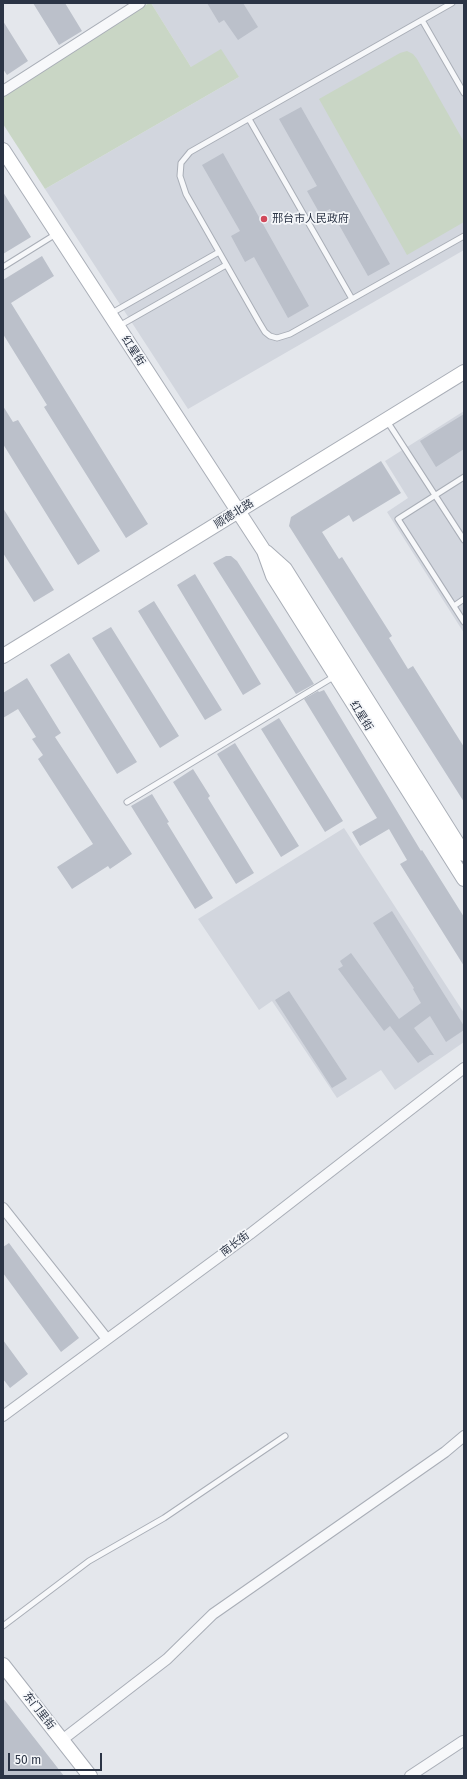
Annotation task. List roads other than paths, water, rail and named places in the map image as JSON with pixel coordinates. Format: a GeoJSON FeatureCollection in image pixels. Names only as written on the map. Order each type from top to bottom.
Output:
{"type":"FeatureCollection","features":[{"type":"Feature","properties":{"kind":"street"},"geometry":{"type":"LineString","coordinates":[[3,91],[140,3]]}},
{"type":"Feature","properties":{"kind":"street","name":"红星街"},"geometry":{"type":"LineString","coordinates":[[3,150],[264,551],[273,576],[464,879]]}},
{"type":"Feature","properties":{"kind":"street","name":"顺德北路"},"geometry":{"type":"LineString","coordinates":[[3,656],[464,372]]}},
{"type":"Feature","properties":{"kind":"street","name":"红星街"},"geometry":{"type":"LineString","coordinates":[[264,551],[285,569],[464,854]]}},
{"type":"Feature","properties":{"kind":"street","name":"南长街"},"geometry":{"type":"LineString","coordinates":[[3,1416],[250,1234],[464,1068]]}},
{"type":"Feature","properties":{"kind":"street"},"geometry":{"type":"LineString","coordinates":[[3,1208],[107,1339]]}},
{"type":"Feature","properties":{"kind":"street"},"geometry":{"type":"LineString","coordinates":[[62,1740],[167,1659],[213,1614],[445,1452],[464,1436]]}},
{"type":"Feature","properties":{"kind":"street","name":"东门里街"},"geometry":{"type":"LineString","coordinates":[[3,1665],[90,1776]]}},
{"type":"Feature","properties":{"kind":"street"},"geometry":{"type":"LineString","coordinates":[[410,1776],[463,1741]]}},
{"type":"Feature","properties":{"kind":"lane"},"geometry":{"type":"LineString","coordinates":[[452,3],[190,152],[181,163],[180,176],[186,194],[265,332],[277,338],[290,334],[464,236]]}},
{"type":"Feature","properties":{"kind":"lane"},"geometry":{"type":"LineString","coordinates":[[422,20],[464,93]]}},
{"type":"Feature","properties":{"kind":"lane"},"geometry":{"type":"LineString","coordinates":[[249,119],[352,299]]}},
{"type":"Feature","properties":{"kind":"lane"},"geometry":{"type":"LineString","coordinates":[[3,267],[57,233]]}},
{"type":"Feature","properties":{"kind":"lane"},"geometry":{"type":"LineString","coordinates":[[110,314],[219,252]]}},
{"type":"Feature","properties":{"kind":"lane"},"geometry":{"type":"LineString","coordinates":[[118,327],[226,265]]}},
{"type":"Feature","properties":{"kind":"lane"},"geometry":{"type":"LineString","coordinates":[[386,420],[464,540]]}},
{"type":"Feature","properties":{"kind":"lane"},"geometry":{"type":"LineString","coordinates":[[464,477],[398,519],[464,622]]}},
{"type":"Feature","properties":{"kind":"lane"},"geometry":{"type":"LineString","coordinates":[[454,606],[464,599]]}},
{"type":"Feature","properties":{"kind":"lane"},"geometry":{"type":"LineString","coordinates":[[128,802],[336,675]]}},
{"type":"Feature","properties":{"kind":"lane"},"geometry":{"type":"LineString","coordinates":[[3,1626],[89,1561],[164,1518],[285,1436]]}},
{"type":"Feature","properties":{"kind":"place","name":"邢台市人民政府"},"geometry":{"type":"Point","coordinates":[264,219]}}]}
